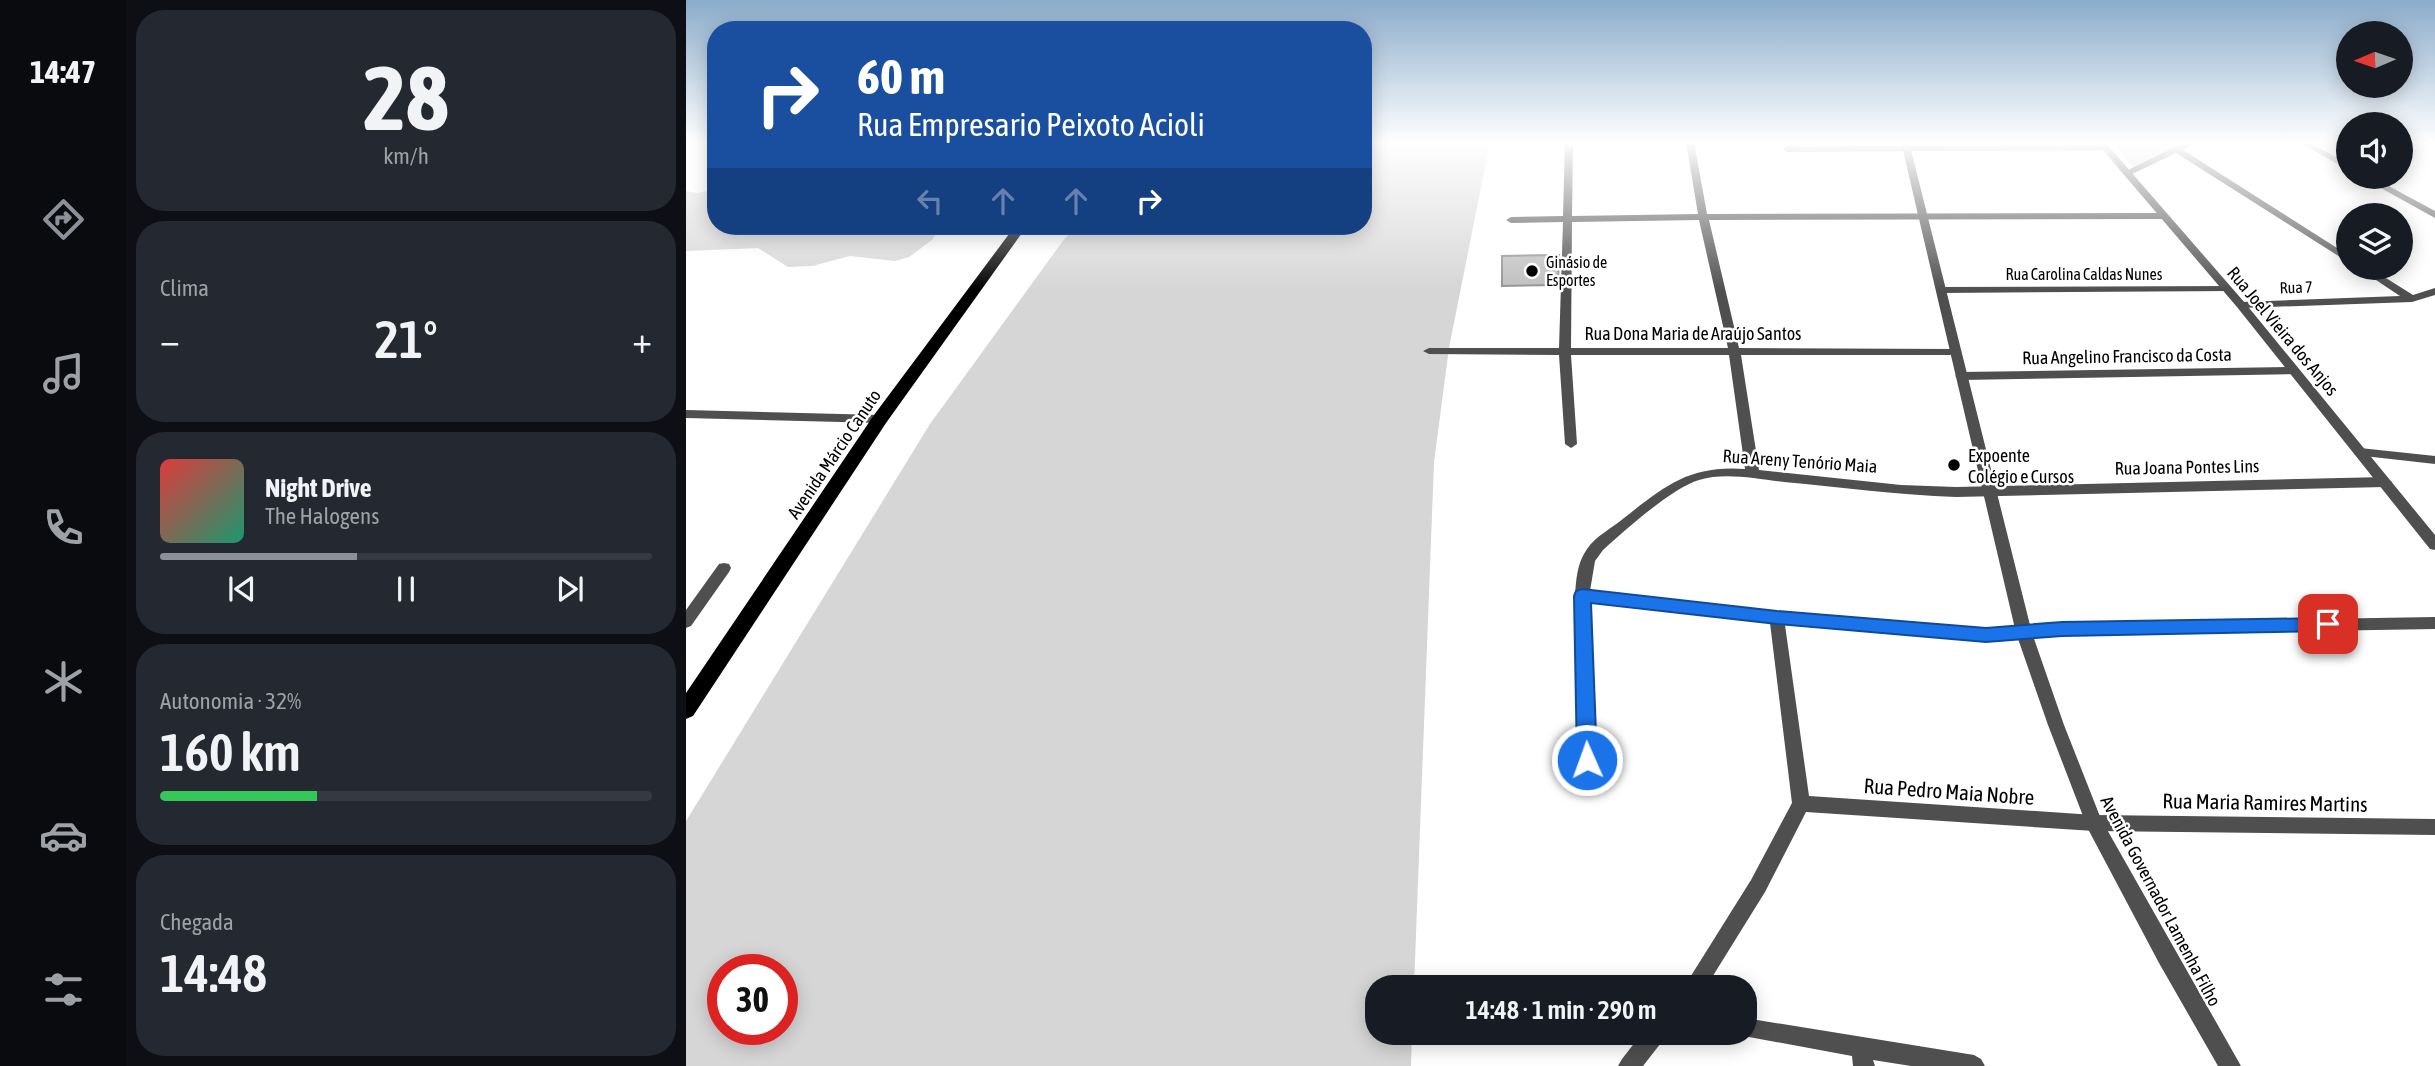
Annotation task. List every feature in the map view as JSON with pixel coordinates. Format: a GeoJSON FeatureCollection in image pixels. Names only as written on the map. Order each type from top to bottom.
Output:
{"type":"FeatureCollection","features":[{"type":"Feature","properties":{"kind":"main road","name":"Avenida Márcio Canuto"},"geometry":{"type":"LineString","coordinates":[[686,710],[880,419],[1014,235]]}},
{"type":"Feature","properties":{"kind":"street"},"geometry":{"type":"LineString","coordinates":[[1568,192],[1565,350],[1571,444]]}},
{"type":"Feature","properties":{"kind":"street"},"geometry":{"type":"LineString","coordinates":[[1699,192],[1734,350],[1753,475]]}},
{"type":"Feature","properties":{"kind":"street","name":"Avenida Governador Lamenha Filho"},"geometry":{"type":"LineString","coordinates":[[1917,192],[2024,633],[2056,725],[2094,823],[2166,956],[2230,1066]]}},
{"type":"Feature","properties":{"kind":"street","name":"Rua Joel Vieira dos Anjos"},"geometry":{"type":"LineString","coordinates":[[2142,192],[2241,305],[2435,545]]}},
{"type":"Feature","properties":{"kind":"street"},"geometry":{"type":"LineString","coordinates":[[2244,192],[2336,250]]}},
{"type":"Feature","properties":{"kind":"street"},"geometry":{"type":"LineString","coordinates":[[2393,192],[2435,215]]}},
{"type":"Feature","properties":{"kind":"street"},"geometry":{"type":"LineString","coordinates":[[1511,220],[2162,216]]}},
{"type":"Feature","properties":{"kind":"street"},"geometry":{"type":"LineString","coordinates":[[2382,280],[2412,299]]}},
{"type":"Feature","properties":{"kind":"street","name":"Rua Carolina Caldas Nunes"},"geometry":{"type":"LineString","coordinates":[[1941,290],[2227,289]]}},
{"type":"Feature","properties":{"kind":"street","name":"Rua 7"},"geometry":{"type":"LineString","coordinates":[[2241,305],[2412,299],[2435,292]]}},
{"type":"Feature","properties":{"kind":"street","name":"Rua Dona Maria de Araújo Santos"},"geometry":{"type":"LineString","coordinates":[[1429,351],[1956,352]]}},
{"type":"Feature","properties":{"kind":"street","name":"Rua Angelino Francisco da Costa"},"geometry":{"type":"LineString","coordinates":[[1961,376],[2294,371]]}},
{"type":"Feature","properties":{"kind":"street"},"geometry":{"type":"LineString","coordinates":[[686,414],[880,419]]}},
{"type":"Feature","properties":{"kind":"street"},"geometry":{"type":"LineString","coordinates":[[2360,452],[2435,460]]}},
{"type":"Feature","properties":{"kind":"street","name":"Rua Areny Tenório Maia"},"geometry":{"type":"LineString","coordinates":[[1587,760],[1583,570],[1588,557],[1601,543],[1681,482],[1702,474],[1753,475],[1970,494],[1989,492]]}},
{"type":"Feature","properties":{"kind":"street","name":"Rua Joana Pontes Lins"},"geometry":{"type":"LineString","coordinates":[[1989,492],[2385,482]]}},
{"type":"Feature","properties":{"kind":"street"},"geometry":{"type":"LineString","coordinates":[[686,622],[724,568]]}},
{"type":"Feature","properties":{"kind":"street"},"geometry":{"type":"LineString","coordinates":[[1582,596],[1777,618],[1986,635],[2062,629],[2435,623]]}},
{"type":"Feature","properties":{"kind":"street"},"geometry":{"type":"LineString","coordinates":[[1702,975],[1758,886],[1801,804],[1777,618]]}},
{"type":"Feature","properties":{"kind":"street","name":"Rua Pedro Maia Nobre"},"geometry":{"type":"LineString","coordinates":[[1801,804],[2094,823]]}},
{"type":"Feature","properties":{"kind":"street","name":"Rua Maria Ramires Martins"},"geometry":{"type":"LineString","coordinates":[[2094,823],[2435,827]]}},
{"type":"Feature","properties":{"kind":"street"},"geometry":{"type":"LineString","coordinates":[[1757,1031],[1863,1058],[1974,1066]]}},
{"type":"Feature","properties":{"kind":"street"},"geometry":{"type":"LineString","coordinates":[[1629,1066],[1646,1045]]}},
{"type":"Feature","properties":{"kind":"shaded area"},"geometry":{"type":"Polygon","coordinates":[[[686,192],[707,192],[707,235],[935,235],[909,257],[895,261],[850,256],[812,266],[788,267],[758,248],[686,251],[686,192]]]}},
{"type":"Feature","properties":{"kind":"shaded area"},"geometry":{"type":"Polygon","coordinates":[[[1372,192],[1480,192],[1449,348],[1434,462],[1414,975],[1365,975],[1365,1045],[1412,1045],[1411,1066],[686,1066],[686,821],[930,424],[1068,235],[1372,235],[1372,192]]]}},
{"type":"Feature","properties":{"kind":"building","name":"Ginásio de Esportes"},"geometry":{"type":"Polygon","coordinates":[[[1559,255],[1558,285],[1502,286],[1502,256],[1559,255]]]}},
{"type":"Feature","properties":{"kind":"place","name":"Ginásio de Esportes"},"geometry":{"type":"Point","coordinates":[1532,271]}},
{"type":"Feature","properties":{"kind":"place","name":"Expoente Colégio e Cursos"},"geometry":{"type":"Point","coordinates":[1954,465]}},
{"type":"Feature","properties":{"kind":"route"},"geometry":{"type":"LineString","coordinates":[[1587,760],[1582,596],[1777,618],[1986,635],[2062,629],[2328,624]]}}]}
